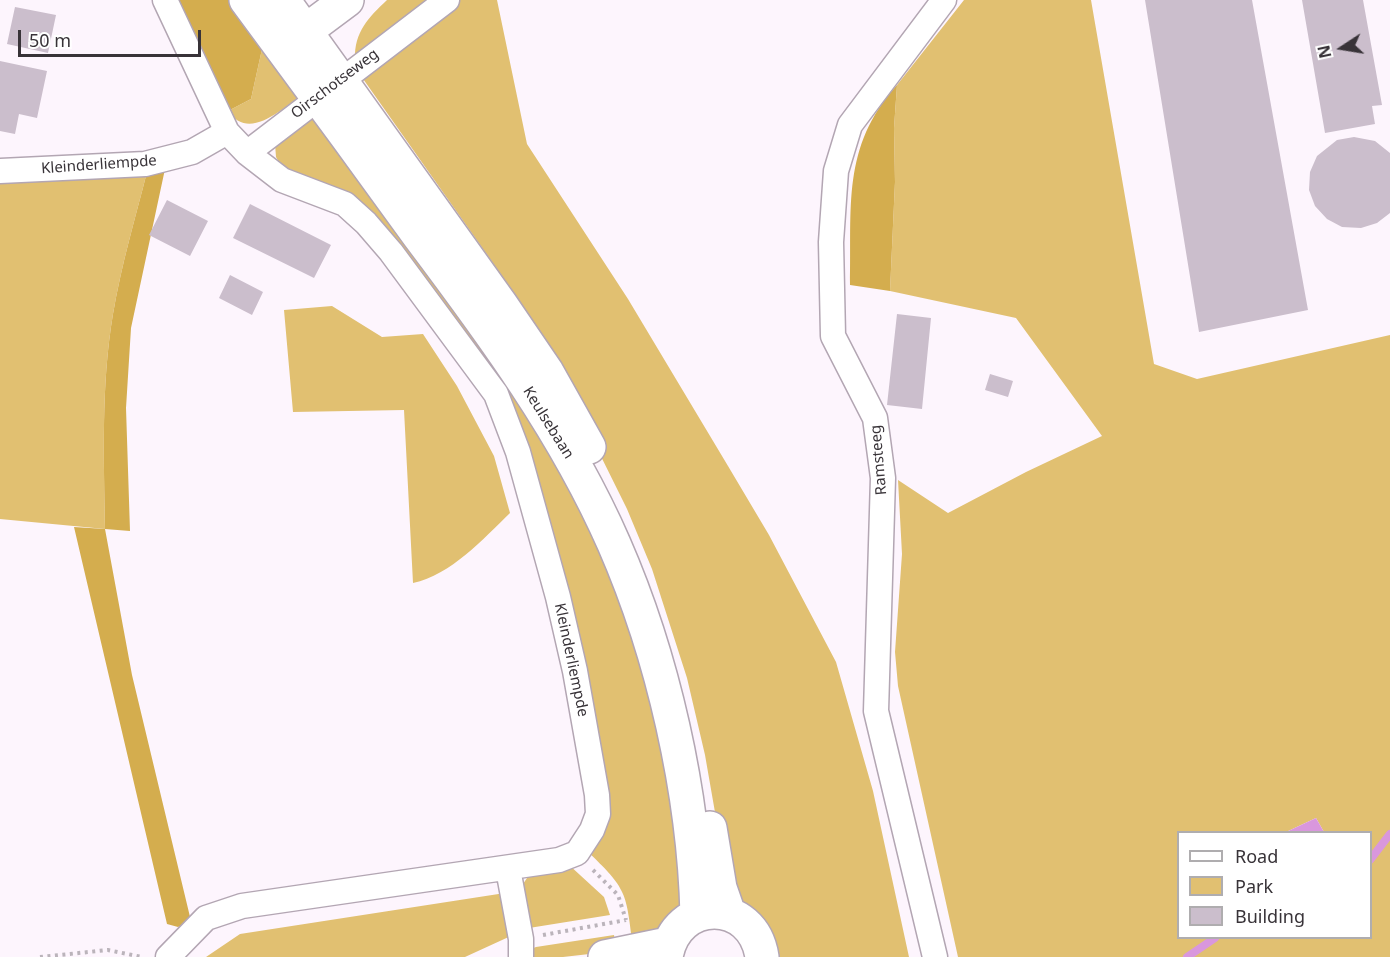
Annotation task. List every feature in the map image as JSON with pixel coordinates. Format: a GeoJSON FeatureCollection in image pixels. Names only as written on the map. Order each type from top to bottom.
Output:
{"type":"FeatureCollection","features":[{"type":"Feature","properties":{"kind":"main road","name":"Keulsebaan"},"geometry":{"type":"LineString","coordinates":[[246,0],[294,39],[546,372],[611,489],[637,547],[673,645],[696,742],[720,888],[729,914]]}},
{"type":"Feature","properties":{"kind":"main road","name":"Keulsebaan"},"geometry":{"type":"LineString","coordinates":[[283,0],[294,39]]}},
{"type":"Feature","properties":{"kind":"main road"},"geometry":{"type":"LineString","coordinates":[[294,39],[347,0]]}},
{"type":"Feature","properties":{"kind":"main road","name":"Keulsebaan"},"geometry":{"type":"LineString","coordinates":[[329,88],[570,456],[614,544],[638,606],[675,746],[691,834],[697,915]]}},
{"type":"Feature","properties":{"kind":"main road"},"geometry":{"type":"LineString","coordinates":[[617,955],[667,951],[684,921],[713,911],[729,914],[749,927],[758,940],[762,957]]}},
{"type":"Feature","properties":{"kind":"street"},"geometry":{"type":"LineString","coordinates":[[165,0],[227,132],[247,153]]}},
{"type":"Feature","properties":{"kind":"street","name":"Oirschotseweg"},"geometry":{"type":"LineString","coordinates":[[247,153],[329,88],[447,0]]}},
{"type":"Feature","properties":{"kind":"street","name":"Ramsteeg"},"geometry":{"type":"LineString","coordinates":[[935,957],[876,711],[883,478],[875,418],[833,336],[831,242],[836,171],[850,125],[944,0]]}},
{"type":"Feature","properties":{"kind":"street","name":"Kleinderliempde"},"geometry":{"type":"LineString","coordinates":[[0,171],[145,164],[192,152],[227,132]]}},
{"type":"Feature","properties":{"kind":"street","name":"Kleinderliempde"},"geometry":{"type":"LineString","coordinates":[[247,153],[282,180],[345,204],[366,224],[391,252],[496,394],[518,452],[539,523],[575,671],[593,772],[598,814],[576,853]]}},
{"type":"Feature","properties":{"kind":"street"},"geometry":{"type":"LineString","coordinates":[[168,957],[206,918],[242,906],[508,869],[559,860],[576,853]]}},
{"type":"Feature","properties":{"kind":"street"},"geometry":{"type":"LineString","coordinates":[[508,869],[521,948]]}},
{"type":"Feature","properties":{"kind":"path"},"geometry":{"type":"LineString","coordinates":[[576,853],[618,895],[626,920],[617,955]]}},
{"type":"Feature","properties":{"kind":"path"},"geometry":{"type":"LineString","coordinates":[[521,948],[626,920]]}},
{"type":"Feature","properties":{"kind":"path"},"geometry":{"type":"LineString","coordinates":[[40,957],[108,950],[142,957]]}},
{"type":"Feature","properties":{"kind":"green space"},"geometry":{"type":"Polygon","coordinates":[[[387,0],[432,0],[355,59],[355,49],[360,33],[369,19],[387,0]]]}},
{"type":"Feature","properties":{"kind":"green space"},"geometry":{"type":"Polygon","coordinates":[[[460,0],[497,0],[527,144],[628,299],[728,466],[769,535],[836,662],[873,791],[909,957],[777,957],[727,881],[705,755],[687,678],[652,569],[627,509],[577,408],[519,300],[361,76],[460,0]]]}},
{"type":"Feature","properties":{"kind":"green space"},"geometry":{"type":"Polygon","coordinates":[[[964,0],[1091,0],[1154,364],[1197,379],[1390,335],[1390,957],[958,957],[898,686],[895,652],[902,554],[898,480],[948,513],[1102,436],[1016,318],[890,291],[895,182],[894,128],[897,85],[964,0]]]}},
{"type":"Feature","properties":{"kind":"green space"},"geometry":{"type":"Polygon","coordinates":[[[264,40],[303,94],[276,114],[256,123],[246,123],[236,120],[228,111],[251,99],[264,40]]]}},
{"type":"Feature","properties":{"kind":"green space"},"geometry":{"type":"Polygon","coordinates":[[[313,107],[548,433],[645,653],[689,895],[671,922],[633,948],[629,915],[623,893],[610,874],[586,850],[593,840],[535,476],[387,231],[280,164],[276,157],[275,144],[313,107]]]}},
{"type":"Feature","properties":{"kind":"green space"},"geometry":{"type":"Polygon","coordinates":[[[147,172],[120,278],[109,341],[104,421],[105,529],[0,519],[0,181],[147,172]]]}},
{"type":"Feature","properties":{"kind":"green space"},"geometry":{"type":"Polygon","coordinates":[[[332,306],[382,337],[423,334],[457,386],[494,456],[510,513],[466,555],[427,579],[413,583],[404,410],[293,412],[284,310],[332,306]]]}},
{"type":"Feature","properties":{"kind":"green space"},"geometry":{"type":"Polygon","coordinates":[[[568,864],[604,897],[610,915],[529,928],[523,884],[529,875],[568,864]]]}},
{"type":"Feature","properties":{"kind":"green space"},"geometry":{"type":"Polygon","coordinates":[[[505,893],[513,935],[465,957],[206,957],[240,934],[505,893]]]}},
{"type":"Feature","properties":{"kind":"green space"},"geometry":{"type":"Polygon","coordinates":[[[614,935],[616,951],[563,957],[530,957],[531,949],[536,947],[614,935]]]}},
{"type":"Feature","properties":{"kind":"shaded area"},"geometry":{"type":"Polygon","coordinates":[[[173,0],[235,0],[264,40],[251,99],[228,111],[173,0]]]}},
{"type":"Feature","properties":{"kind":"shaded area"},"geometry":{"type":"Polygon","coordinates":[[[897,85],[890,291],[850,285],[851,204],[858,155],[866,132],[879,108],[897,85]]]}},
{"type":"Feature","properties":{"kind":"shaded area"},"geometry":{"type":"Polygon","coordinates":[[[165,169],[131,328],[126,408],[130,531],[105,529],[105,394],[113,314],[124,260],[147,172],[165,169]]]}},
{"type":"Feature","properties":{"kind":"shaded area"},"geometry":{"type":"Polygon","coordinates":[[[74,527],[105,529],[132,675],[191,921],[178,927],[167,924],[74,527]]]}},
{"type":"Feature","properties":{"kind":"shaded area"},"geometry":{"type":"Polygon","coordinates":[[[1316,818],[1323,831],[1288,831],[1316,818]]]}},
{"type":"Feature","properties":{"kind":"building"},"geometry":{"type":"Polygon","coordinates":[[[1145,0],[1252,0],[1308,310],[1199,332],[1145,0]]]}},
{"type":"Feature","properties":{"kind":"building"},"geometry":{"type":"Polygon","coordinates":[[[1302,0],[1363,0],[1382,105],[1372,106],[1375,124],[1325,133],[1302,0]]]}},
{"type":"Feature","properties":{"kind":"building"},"geometry":{"type":"Polygon","coordinates":[[[15,7],[56,15],[48,53],[7,44],[15,7]]]}},
{"type":"Feature","properties":{"kind":"building"},"geometry":{"type":"Polygon","coordinates":[[[0,61],[47,71],[37,118],[19,114],[15,134],[0,131],[0,61]]]}},
{"type":"Feature","properties":{"kind":"building"},"geometry":{"type":"Polygon","coordinates":[[[1354,137],[1375,141],[1390,153],[1390,213],[1377,223],[1361,228],[1342,227],[1327,219],[1315,206],[1309,190],[1310,172],[1317,156],[1337,140],[1354,137]]]}},
{"type":"Feature","properties":{"kind":"building"},"geometry":{"type":"Polygon","coordinates":[[[167,200],[208,221],[190,256],[149,235],[167,200]]]}},
{"type":"Feature","properties":{"kind":"building"},"geometry":{"type":"Polygon","coordinates":[[[250,204],[331,245],[314,278],[233,238],[250,204]]]}},
{"type":"Feature","properties":{"kind":"building"},"geometry":{"type":"Polygon","coordinates":[[[230,275],[263,292],[252,315],[219,298],[230,275]]]}},
{"type":"Feature","properties":{"kind":"building"},"geometry":{"type":"Polygon","coordinates":[[[897,314],[931,318],[922,409],[887,405],[897,314]]]}},
{"type":"Feature","properties":{"kind":"building"},"geometry":{"type":"Polygon","coordinates":[[[990,374],[1013,381],[1008,397],[985,390],[990,374]]]}},
{"type":"Feature","properties":{"kind":"waterway"},"geometry":{"type":"LineString","coordinates":[[1372,857],[1390,834]]}},
{"type":"Feature","properties":{"kind":"waterway"},"geometry":{"type":"LineString","coordinates":[[1187,957],[1214,939]]}}]}
